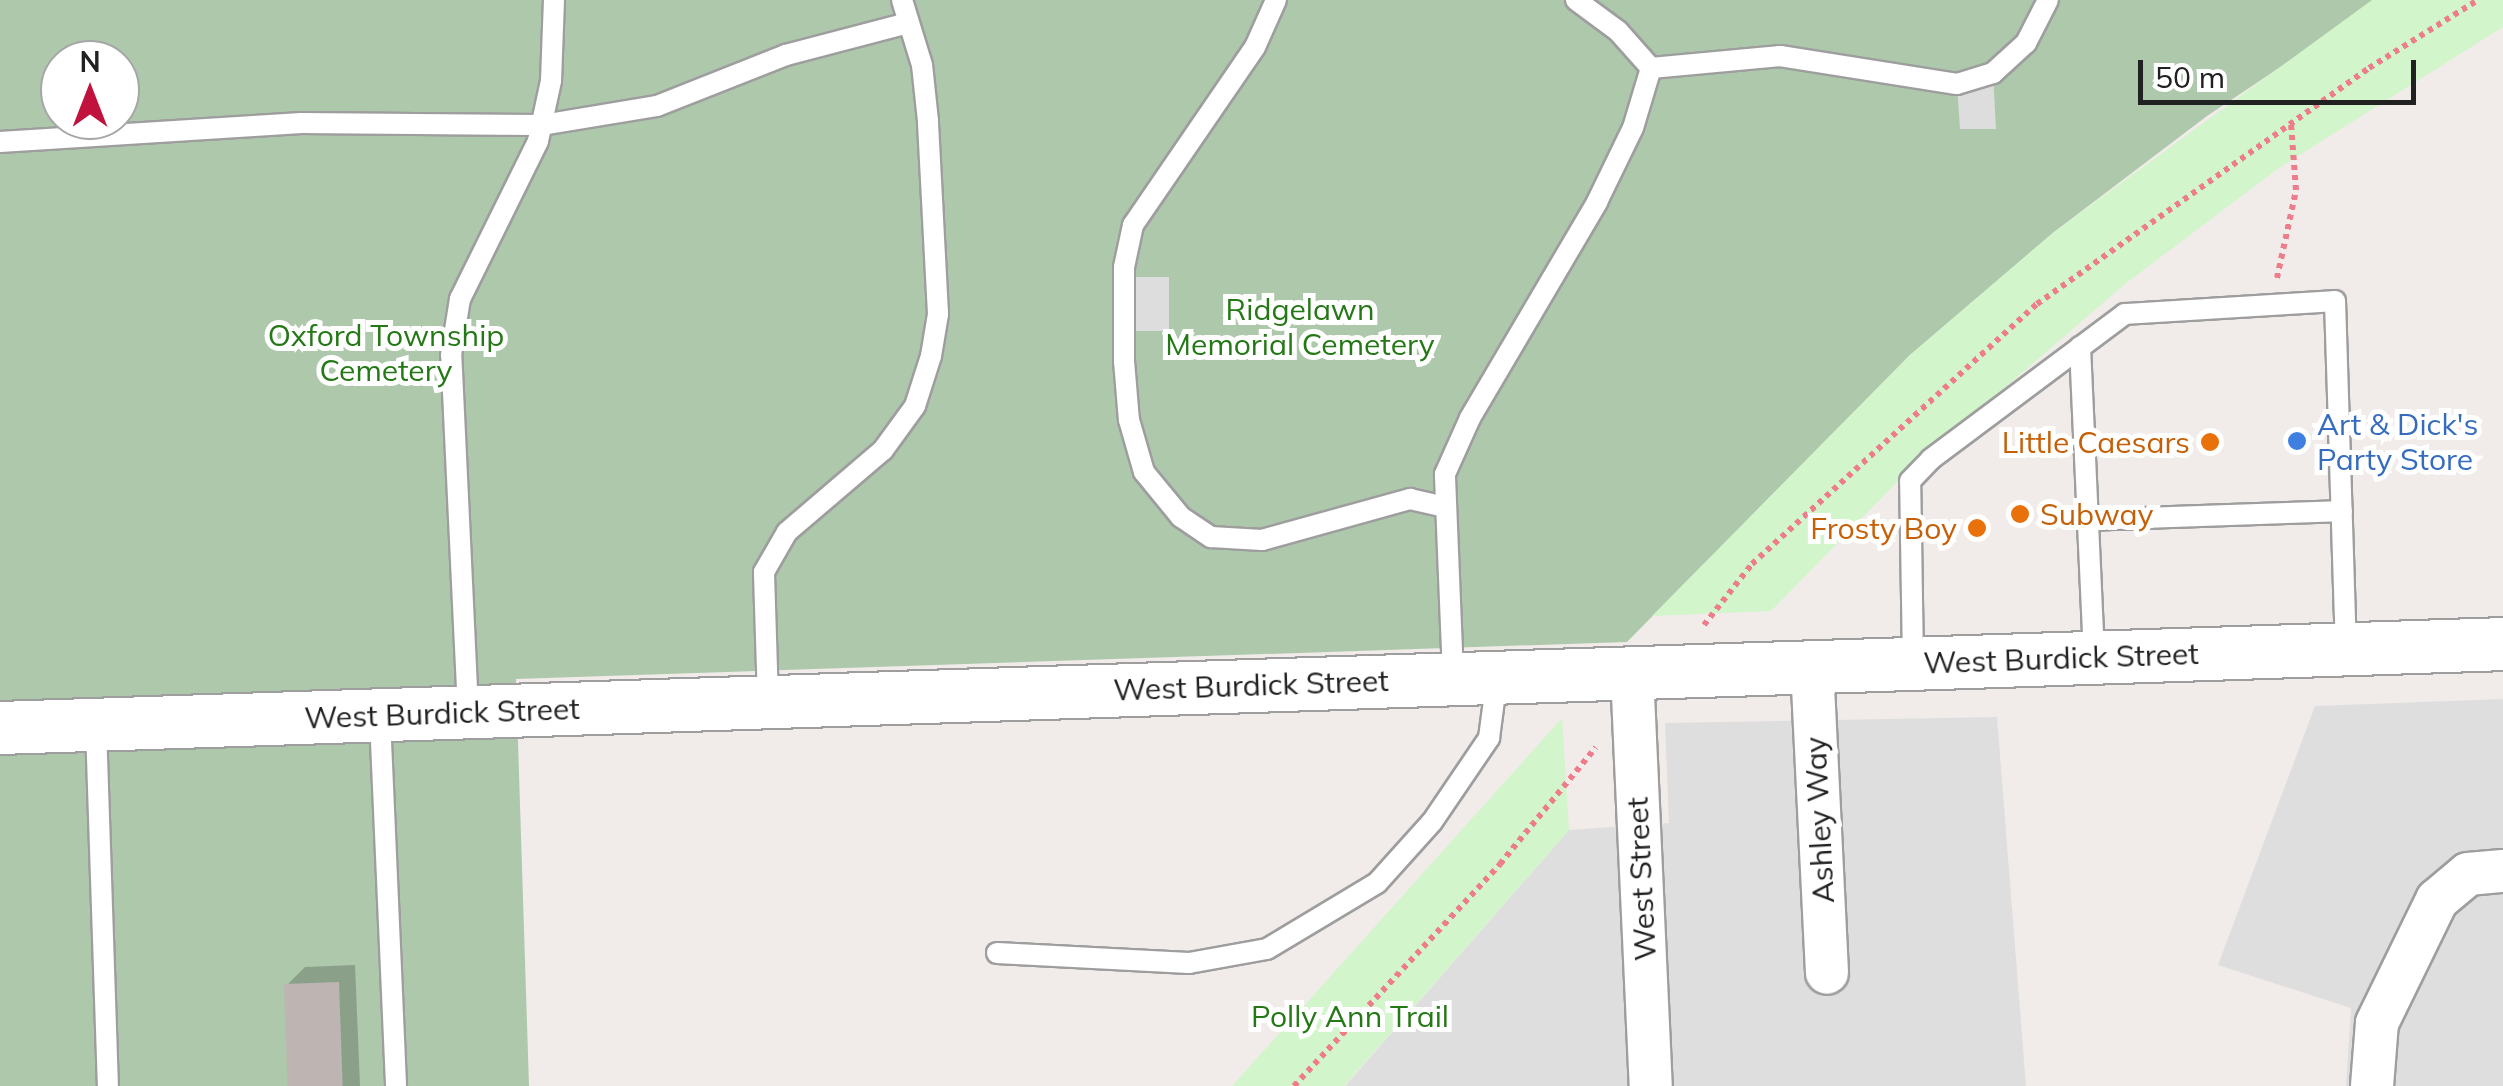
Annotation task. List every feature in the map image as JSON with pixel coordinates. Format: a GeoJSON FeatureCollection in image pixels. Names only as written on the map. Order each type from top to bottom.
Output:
{"type":"FeatureCollection","features":[{"type":"Feature","properties":{"kind":"street","name":"West Burdick Street"},"geometry":{"type":"LineString","coordinates":[[0,728],[1475,677],[1643,683],[1812,666],[2503,644]]}},
{"type":"Feature","properties":{"kind":"street","name":"Ashley Way"},"geometry":{"type":"LineString","coordinates":[[1812,666],[1828,972]]}},
{"type":"Feature","properties":{"kind":"street","name":"West Street"},"geometry":{"type":"LineString","coordinates":[[1643,683],[1650,1086]]}},
{"type":"Feature","properties":{"kind":"street"},"geometry":{"type":"LineString","coordinates":[[2372,1086],[2377,1023],[2437,900],[2468,874],[2503,871]]}},
{"type":"Feature","properties":{"kind":"lane"},"geometry":{"type":"LineString","coordinates":[[468,712],[452,355],[460,299],[542,125],[551,81],[554,0]]}},
{"type":"Feature","properties":{"kind":"lane"},"geometry":{"type":"LineString","coordinates":[[768,702],[764,572],[788,532],[883,450],[914,406],[931,356],[938,314],[928,121],[902,0]]}},
{"type":"Feature","properties":{"kind":"lane"},"geometry":{"type":"LineString","coordinates":[[1276,0],[1246,61],[1133,225],[1124,267],[1124,361],[1130,420],[1144,472],[1181,517],[1212,537],[1262,540],[1410,500],[1444,507]]}},
{"type":"Feature","properties":{"kind":"lane"},"geometry":{"type":"LineString","coordinates":[[1576,0],[1618,31],[1651,68]]}},
{"type":"Feature","properties":{"kind":"lane"},"geometry":{"type":"LineString","coordinates":[[1651,68],[1780,56],[1957,84],[1993,72],[2026,43],[2048,0]]}},
{"type":"Feature","properties":{"kind":"lane"},"geometry":{"type":"LineString","coordinates":[[0,142],[301,123],[542,125],[657,106],[786,55],[908,23]]}},
{"type":"Feature","properties":{"kind":"lane"},"geometry":{"type":"LineString","coordinates":[[998,953],[1189,963],[1268,949],[1377,883],[1432,822],[1489,738],[1444,507],[1444,474],[1470,418],[1597,202],[1632,128],[1651,68]]}},
{"type":"Feature","properties":{"kind":"lane"},"geometry":{"type":"LineString","coordinates":[[1912,663],[1910,481],[2125,314],[2335,302],[2346,649]]}},
{"type":"Feature","properties":{"kind":"lane"},"geometry":{"type":"LineString","coordinates":[[2080,347],[2094,657]]}},
{"type":"Feature","properties":{"kind":"lane"},"geometry":{"type":"LineString","coordinates":[[2088,520],[2342,511]]}},
{"type":"Feature","properties":{"kind":"lane"},"geometry":{"type":"LineString","coordinates":[[380,715],[396,1086]]}},
{"type":"Feature","properties":{"kind":"lane"},"geometry":{"type":"LineString","coordinates":[[96,724],[108,1086]]}},
{"type":"Feature","properties":{"kind":"path"},"geometry":{"type":"LineString","coordinates":[[1294,1086],[1500,864],[1643,683],[1752,564],[1928,399],[2037,304],[2291,122],[2478,0]]}},
{"type":"Feature","properties":{"kind":"path"},"geometry":{"type":"LineString","coordinates":[[2274,305],[2296,190],[2291,122]]}},
{"type":"Feature","properties":{"kind":"shaded area"},"geometry":{"type":"Polygon","coordinates":[[[1993,73],[1996,129],[1960,129],[1957,84],[1993,73]]]}},
{"type":"Feature","properties":{"kind":"shaded area"},"geometry":{"type":"Polygon","coordinates":[[[1124,277],[1169,277],[1169,331],[1124,331],[1124,277]]]}},
{"type":"Feature","properties":{"kind":"shaded area"},"geometry":{"type":"Polygon","coordinates":[[[2503,699],[2503,1086],[2346,1086],[2351,1008],[2218,965],[2315,706],[2503,699]]]}},
{"type":"Feature","properties":{"kind":"shaded area"},"geometry":{"type":"Polygon","coordinates":[[[1997,717],[2026,1086],[1345,1086],[1569,830],[1669,823],[1665,723],[1997,717]]]}},
{"type":"Feature","properties":{"kind":"green space"},"geometry":{"type":"Polygon","coordinates":[[[0,0],[2372,0],[2372,6],[2207,116],[2054,232],[1910,355],[1627,642],[516,679],[529,1086],[0,1086],[0,0]]]}},
{"type":"Feature","properties":{"kind":"green space"},"geometry":{"type":"Polygon","coordinates":[[[2372,0],[2503,0],[2503,27],[2279,168],[2125,284],[1908,471],[1771,611],[1652,616],[1910,355],[2054,232],[2372,0]]]}},
{"type":"Feature","properties":{"kind":"green space","name":"Polly Ann Trail"},"geometry":{"type":"Polygon","coordinates":[[[1562,718],[1569,830],[1344,1086],[1232,1086],[1562,718]]]}},
{"type":"Feature","properties":{"kind":"building"},"geometry":{"type":"Polygon","coordinates":[[[339,982],[343,1086],[288,1086],[284,984],[339,982]]]}},
{"type":"Feature","properties":{"kind":"place","name":"Art & Dick's Party Store"},"geometry":{"type":"Point","coordinates":[2297,441]}},
{"type":"Feature","properties":{"kind":"place","name":"Little Caesars"},"geometry":{"type":"Point","coordinates":[2210,442]}},
{"type":"Feature","properties":{"kind":"place","name":"Subway"},"geometry":{"type":"Point","coordinates":[2020,514]}},
{"type":"Feature","properties":{"kind":"place","name":"Frosty Boy"},"geometry":{"type":"Point","coordinates":[1977,528]}},
{"type":"Feature","properties":{"kind":"park label","name":"Ridgelawn Memorial Cemetery"},"geometry":{"type":"Point","coordinates":[1300,326]}},
{"type":"Feature","properties":{"kind":"park label","name":"Oxford Township Cemetery"},"geometry":{"type":"Point","coordinates":[386,352]}}]}
